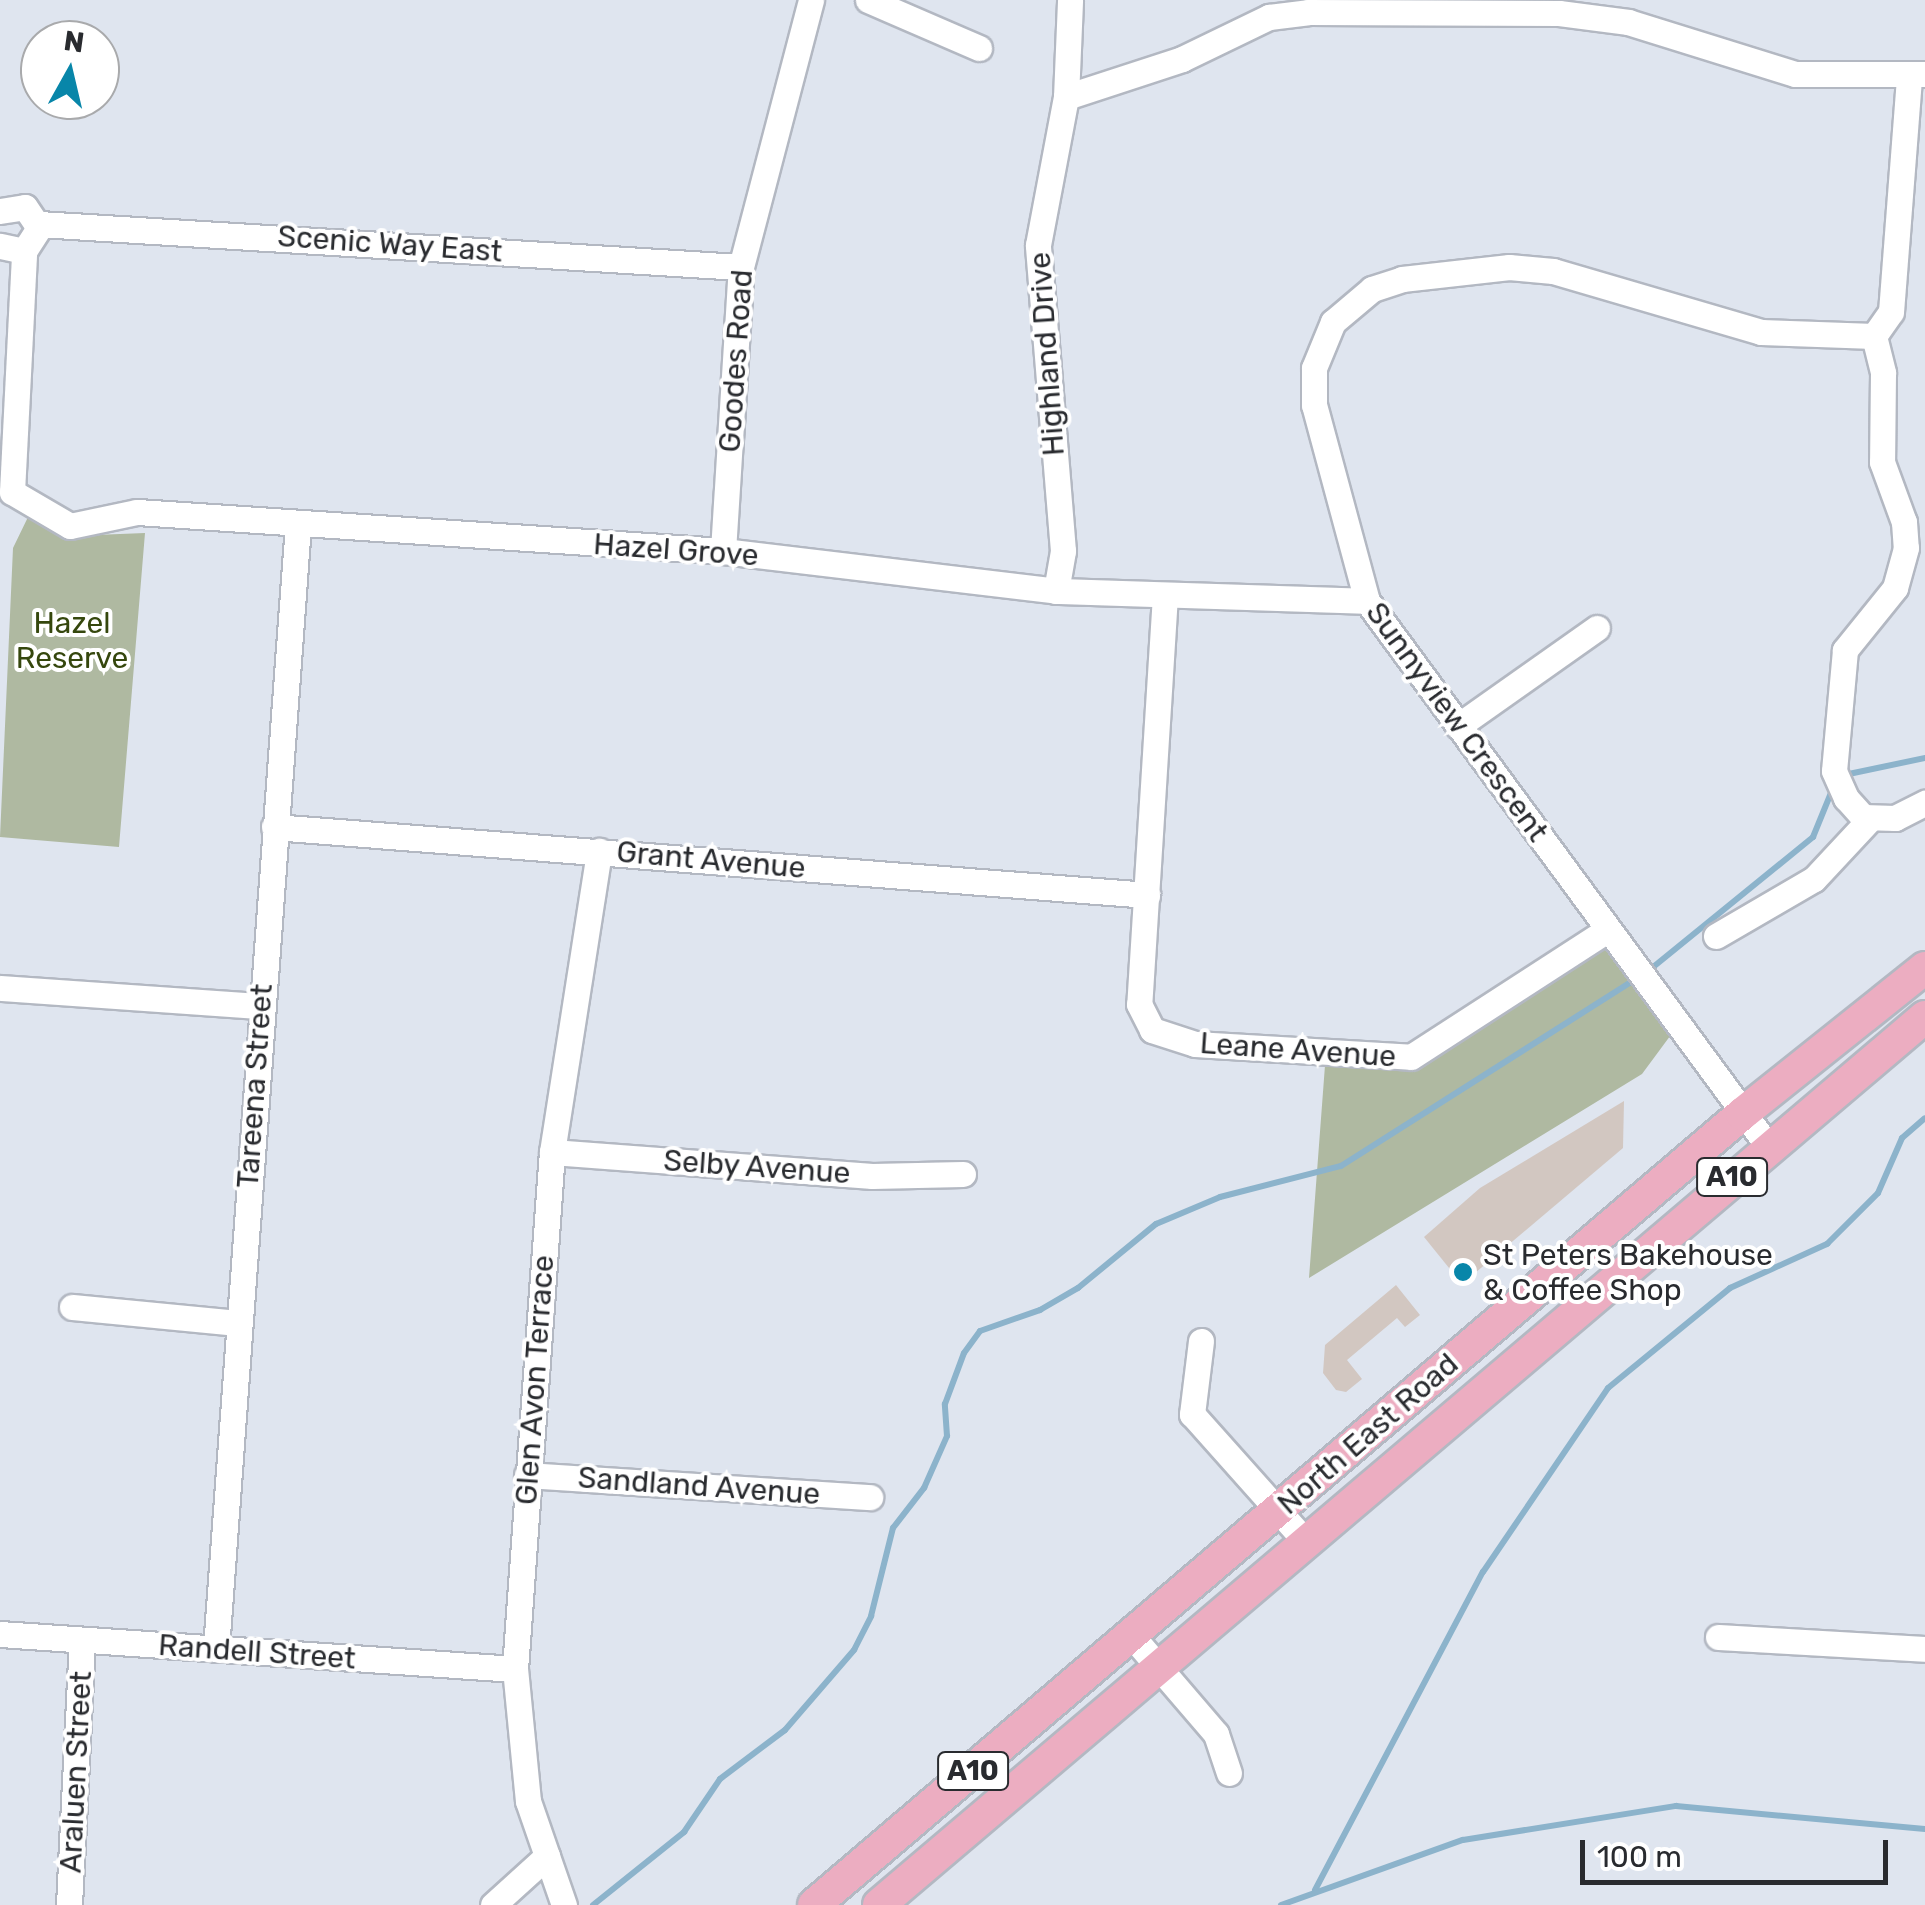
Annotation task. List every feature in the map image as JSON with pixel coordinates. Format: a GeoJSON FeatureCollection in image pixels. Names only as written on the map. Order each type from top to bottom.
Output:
{"type":"FeatureCollection","features":[{"type":"Feature","properties":{"kind":"main road","name":"North East Road"},"geometry":{"type":"LineString","coordinates":[[814,1905],[1742,1114],[1925,968]]}},
{"type":"Feature","properties":{"kind":"main road","name":"North East Road"},"geometry":{"type":"LineString","coordinates":[[880,1905],[1768,1146],[1925,1017]]}},
{"type":"Feature","properties":{"kind":"street","name":"Goodes Road"},"geometry":{"type":"LineString","coordinates":[[723,551],[741,267],[811,0]]}},
{"type":"Feature","properties":{"kind":"street"},"geometry":{"type":"LineString","coordinates":[[868,0],[978,48]]}},
{"type":"Feature","properties":{"kind":"street","name":"Highland Drive"},"geometry":{"type":"LineString","coordinates":[[1056,591],[1063,551],[1038,245],[1066,96],[1070,0]]}},
{"type":"Feature","properties":{"kind":"street"},"geometry":{"type":"LineString","coordinates":[[1066,96],[1182,59],[1269,18],[1308,12],[1559,14],[1628,22],[1795,74],[1917,75],[1891,312],[1874,336],[1883,373],[1882,462],[1904,522],[1906,548],[1890,596],[1845,650],[1837,782],[1870,819]]}},
{"type":"Feature","properties":{"kind":"street"},"geometry":{"type":"LineString","coordinates":[[1,206],[25,206],[39,224],[34,244],[12,248],[6,498]]}},
{"type":"Feature","properties":{"kind":"street","name":"Scenic Way East"},"geometry":{"type":"LineString","coordinates":[[39,224],[741,267]]}},
{"type":"Feature","properties":{"kind":"street","name":"Sunnyview Crescent"},"geometry":{"type":"LineString","coordinates":[[1768,1146],[1648,988],[1367,601],[1312,383],[1329,329],[1372,289],[1432,274],[1524,267],[1761,332],[1874,336]]}},
{"type":"Feature","properties":{"kind":"street","name":"Hazel Grove"},"geometry":{"type":"LineString","coordinates":[[6,498],[70,526],[137,512],[723,551],[1056,591],[1367,601]]}},
{"type":"Feature","properties":{"kind":"street","name":"Tareena Street"},"geometry":{"type":"LineString","coordinates":[[216,1649],[298,524]]}},
{"type":"Feature","properties":{"kind":"street","name":"Leane Avenue"},"geometry":{"type":"LineString","coordinates":[[1165,596],[1140,1004],[1152,1030],[1195,1044],[1410,1057],[1607,930]]}},
{"type":"Feature","properties":{"kind":"street"},"geometry":{"type":"LineString","coordinates":[[1458,726],[1598,628]]}},
{"type":"Feature","properties":{"kind":"street"},"geometry":{"type":"LineString","coordinates":[[1716,936],[1814,879],[1870,819],[1895,818],[1925,803]]}},
{"type":"Feature","properties":{"kind":"street","name":"Grant Avenue"},"geometry":{"type":"LineString","coordinates":[[274,827],[1147,895]]}},
{"type":"Feature","properties":{"kind":"street","name":"Glen Avon Terrace"},"geometry":{"type":"LineString","coordinates":[[564,1905],[528,1800],[515,1669],[552,1152],[599,851]]}},
{"type":"Feature","properties":{"kind":"street"},"geometry":{"type":"LineString","coordinates":[[0,988],[260,1006]]}},
{"type":"Feature","properties":{"kind":"street","name":"Selby Avenue"},"geometry":{"type":"LineString","coordinates":[[552,1152],[872,1176],[964,1174]]}},
{"type":"Feature","properties":{"kind":"street"},"geometry":{"type":"LineString","coordinates":[[72,1308],[238,1323]]}},
{"type":"Feature","properties":{"kind":"street"},"geometry":{"type":"LineString","coordinates":[[1201,1341],[1192,1414],[1306,1542]]}},
{"type":"Feature","properties":{"kind":"street","name":"Sandland Avenue"},"geometry":{"type":"LineString","coordinates":[[527,1475],[870,1497]]}},
{"type":"Feature","properties":{"kind":"street","name":"Randell Street"},"geometry":{"type":"LineString","coordinates":[[0,1634],[515,1669]]}},
{"type":"Feature","properties":{"kind":"street"},"geometry":{"type":"LineString","coordinates":[[1132,1636],[1160,1664],[1216,1734],[1229,1773]]}},
{"type":"Feature","properties":{"kind":"street"},"geometry":{"type":"LineString","coordinates":[[1718,1636],[1925,1649]]}},
{"type":"Feature","properties":{"kind":"street","name":"Araluen Street"},"geometry":{"type":"LineString","coordinates":[[69,1905],[82,1640]]}},
{"type":"Feature","properties":{"kind":"street"},"geometry":{"type":"LineString","coordinates":[[492,1905],[548,1856]]}},
{"type":"Feature","properties":{"kind":"green space","name":"Hazel Reserve"},"geometry":{"type":"Polygon","coordinates":[[[29,515],[70,536],[145,533],[119,847],[0,837],[13,548],[29,515]]]}},
{"type":"Feature","properties":{"kind":"green space"},"geometry":{"type":"Polygon","coordinates":[[[1607,930],[1676,1028],[1642,1074],[1309,1278],[1326,1052],[1410,1057],[1607,930]]]}},
{"type":"Feature","properties":{"kind":"building"},"geometry":{"type":"Polygon","coordinates":[[[1624,1101],[1623,1148],[1462,1284],[1424,1237],[1480,1188],[1624,1101]]]}},
{"type":"Feature","properties":{"kind":"building"},"geometry":{"type":"Polygon","coordinates":[[[1396,1285],[1420,1315],[1405,1327],[1397,1318],[1347,1360],[1362,1379],[1346,1392],[1336,1390],[1323,1373],[1325,1345],[1396,1285]]]}},
{"type":"Feature","properties":{"kind":"waterway"},"geometry":{"type":"LineString","coordinates":[[1844,775],[1925,758]]}},
{"type":"Feature","properties":{"kind":"waterway"},"geometry":{"type":"LineString","coordinates":[[1647,972],[1813,837],[1833,788]]}},
{"type":"Feature","properties":{"kind":"waterway"},"geometry":{"type":"LineString","coordinates":[[593,1905],[684,1832],[720,1779],[785,1730],[854,1650],[871,1616],[893,1528],[924,1488],[947,1436],[945,1404],[964,1353],[980,1331],[1040,1310],[1078,1288],[1156,1224],[1220,1197],[1341,1166],[1636,979]]}},
{"type":"Feature","properties":{"kind":"waterway"},"geometry":{"type":"LineString","coordinates":[[1315,1890],[1483,1572],[1608,1388],[1730,1288],[1827,1244],[1878,1193],[1902,1138],[1925,1118]]}},
{"type":"Feature","properties":{"kind":"waterway"},"geometry":{"type":"LineString","coordinates":[[1281,1905],[1463,1840],[1676,1806],[1925,1829]]}},
{"type":"Feature","properties":{"kind":"place","name":"St Peters Bakehouse & Coffee Shop"},"geometry":{"type":"Point","coordinates":[1463,1272]}}]}
